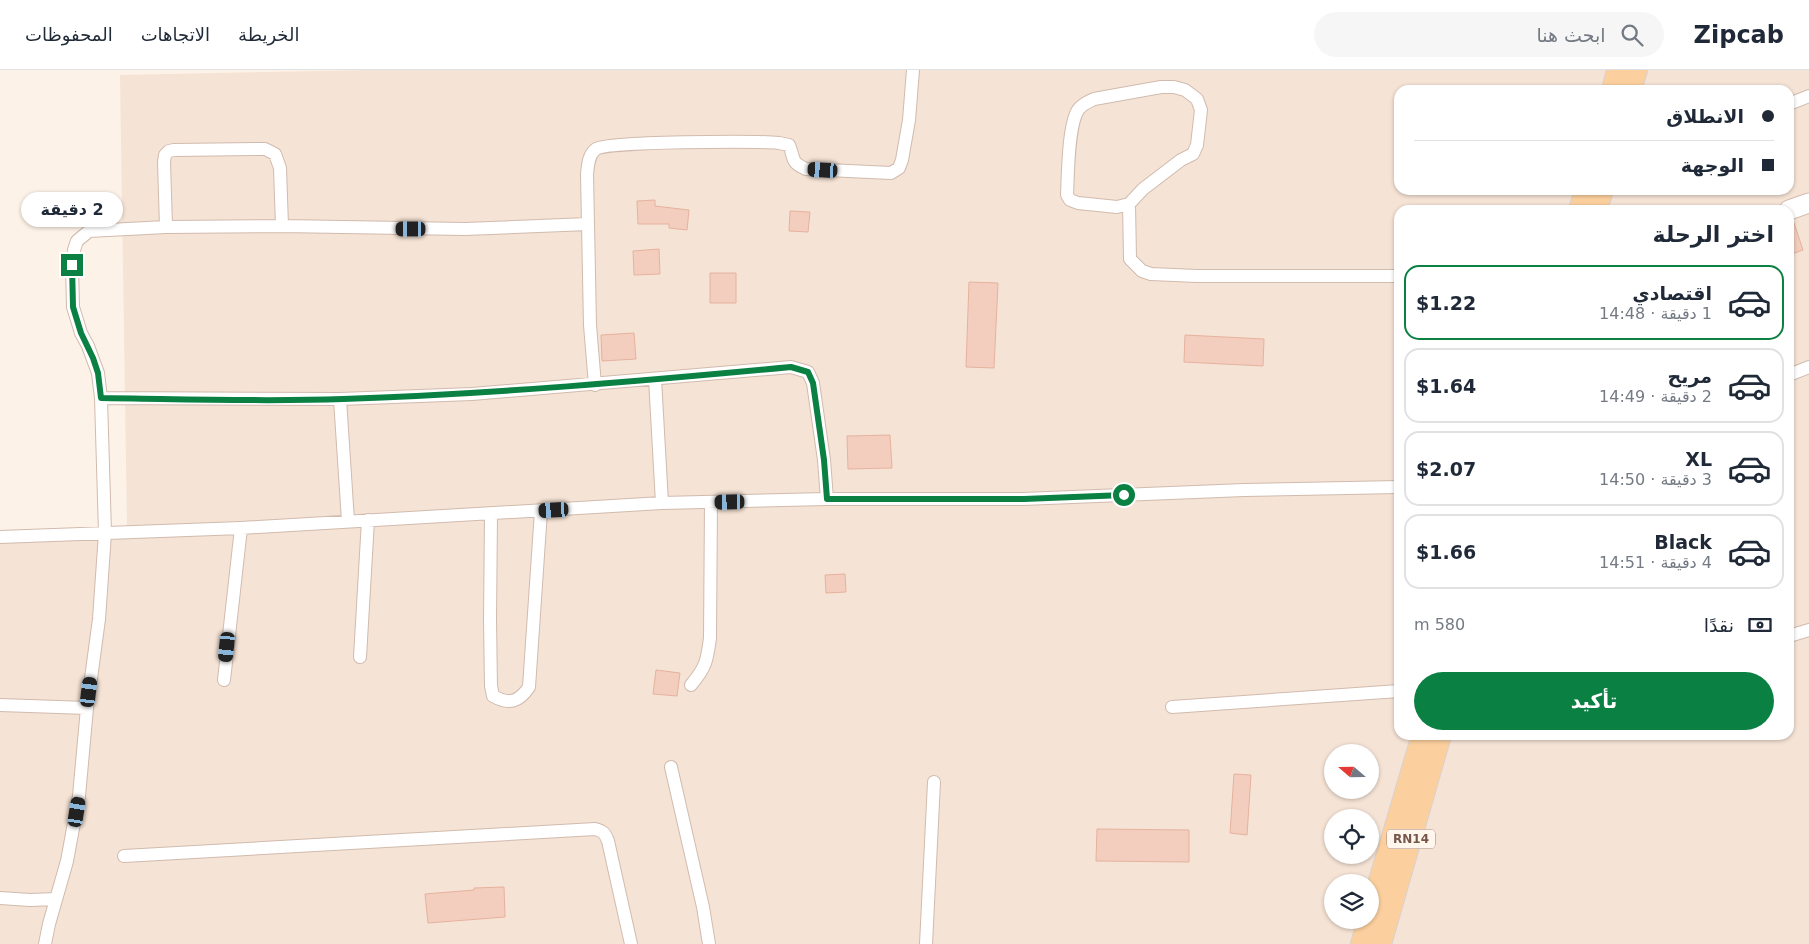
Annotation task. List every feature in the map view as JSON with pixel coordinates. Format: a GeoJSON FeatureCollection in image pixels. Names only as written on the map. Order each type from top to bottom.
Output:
{"type":"FeatureCollection","features":[{"type":"Feature","properties":{"kind":"main road"},"geometry":{"type":"LineString","coordinates":[[1613,85],[1617,70]]}},
{"type":"Feature","properties":{"kind":"main road"},"geometry":{"type":"LineString","coordinates":[[1633,85],[1637,70]]}},
{"type":"Feature","properties":{"kind":"main road","name":"RN14"},"geometry":{"type":"LineString","coordinates":[[1381,944],[1391,874],[1421,740]]}},
{"type":"Feature","properties":{"kind":"main road","name":"RN14"},"geometry":{"type":"LineString","coordinates":[[1379,895],[1391,874],[1439,740]]}},
{"type":"Feature","properties":{"kind":"main road"},"geometry":{"type":"LineString","coordinates":[[1360,944],[1365,929]]}},
{"type":"Feature","properties":{"kind":"street"},"geometry":{"type":"LineString","coordinates":[[595,385],[590,325],[588,163],[592,153],[597,148],[606,146],[711,142],[779,143],[789,145],[792,159],[797,165],[806,169],[895,172],[902,160],[909,120],[913,70]]}},
{"type":"Feature","properties":{"kind":"street"},"geometry":{"type":"LineString","coordinates":[[1129,204],[1117,207],[1078,203],[1070,200],[1066,195],[1073,122],[1078,110],[1084,104],[1104,97],[1161,87],[1174,87],[1185,90],[1197,99],[1201,110],[1197,145],[1193,154],[1181,160],[1143,189],[1129,204],[1130,259],[1142,271],[1151,274],[1197,276],[1394,276]]}},
{"type":"Feature","properties":{"kind":"street"},"geometry":{"type":"LineString","coordinates":[[1794,102],[1809,96]]}},
{"type":"Feature","properties":{"kind":"street"},"geometry":{"type":"LineString","coordinates":[[166,227],[165,155],[169,151],[182,150],[264,150],[276,154],[280,168],[282,226]]}},
{"type":"Feature","properties":{"kind":"street"},"geometry":{"type":"LineString","coordinates":[[1794,208],[1809,203]]}},
{"type":"Feature","properties":{"kind":"street"},"geometry":{"type":"LineString","coordinates":[[44,944],[67,861],[79,796],[87,708],[99,619],[105,533],[101,398],[98,373],[81,333],[73,307],[72,265],[77,241],[89,231],[166,227],[282,226],[466,229],[588,224]]}},
{"type":"Feature","properties":{"kind":"street"},"geometry":{"type":"LineString","coordinates":[[101,398],[340,399],[472,394],[791,367],[808,372],[813,383],[827,499]]}},
{"type":"Feature","properties":{"kind":"street"},"geometry":{"type":"LineString","coordinates":[[1794,373],[1809,367]]}},
{"type":"Feature","properties":{"kind":"street"},"geometry":{"type":"LineString","coordinates":[[655,379],[662,503]]}},
{"type":"Feature","properties":{"kind":"street"},"geometry":{"type":"LineString","coordinates":[[340,399],[348,521]]}},
{"type":"Feature","properties":{"kind":"street"},"geometry":{"type":"LineString","coordinates":[[0,537],[241,528],[662,503],[827,499],[1024,499],[1244,490],[1394,487]]}},
{"type":"Feature","properties":{"kind":"street"},"geometry":{"type":"LineString","coordinates":[[691,685],[702,672],[707,660],[710,638],[710,502]]}},
{"type":"Feature","properties":{"kind":"street"},"geometry":{"type":"LineString","coordinates":[[491,514],[491,686],[493,696],[501,701],[515,701],[523,696],[529,687],[541,510]]}},
{"type":"Feature","properties":{"kind":"street"},"geometry":{"type":"LineString","coordinates":[[360,657],[368,520]]}},
{"type":"Feature","properties":{"kind":"street"},"geometry":{"type":"LineString","coordinates":[[224,680],[241,528]]}},
{"type":"Feature","properties":{"kind":"street"},"geometry":{"type":"LineString","coordinates":[[1794,634],[1809,630]]}},
{"type":"Feature","properties":{"kind":"street"},"geometry":{"type":"LineString","coordinates":[[1172,707],[1394,691]]}},
{"type":"Feature","properties":{"kind":"street"},"geometry":{"type":"LineString","coordinates":[[0,704],[87,708]]}},
{"type":"Feature","properties":{"kind":"street"},"geometry":{"type":"LineString","coordinates":[[671,767],[703,907],[709,944]]}},
{"type":"Feature","properties":{"kind":"street"},"geometry":{"type":"LineString","coordinates":[[926,944],[934,782]]}},
{"type":"Feature","properties":{"kind":"street"},"geometry":{"type":"LineString","coordinates":[[124,856],[594,829],[606,834],[631,944]]}},
{"type":"Feature","properties":{"kind":"street"},"geometry":{"type":"LineString","coordinates":[[0,898],[56,899]]}},
{"type":"Feature","properties":{"kind":"shaded area"},"geometry":{"type":"Polygon","coordinates":[[[371,70],[1809,70],[1809,944],[0,944],[0,541],[127,526],[120,75],[371,70]]]}},
{"type":"Feature","properties":{"kind":"building"},"geometry":{"type":"Polygon","coordinates":[[[655,200],[655,206],[689,210],[687,230],[669,228],[669,224],[638,224],[637,201],[655,200]]]}},
{"type":"Feature","properties":{"kind":"building"},"geometry":{"type":"Polygon","coordinates":[[[790,211],[810,212],[808,232],[789,231],[790,211]]]}},
{"type":"Feature","properties":{"kind":"building"},"geometry":{"type":"Polygon","coordinates":[[[1794,223],[1803,250],[1794,253],[1794,223]]]}},
{"type":"Feature","properties":{"kind":"building"},"geometry":{"type":"Polygon","coordinates":[[[659,249],[660,274],[634,275],[633,251],[659,249]]]}},
{"type":"Feature","properties":{"kind":"building"},"geometry":{"type":"Polygon","coordinates":[[[710,273],[736,273],[736,303],[710,303],[710,273]]]}},
{"type":"Feature","properties":{"kind":"building"},"geometry":{"type":"Polygon","coordinates":[[[969,282],[998,283],[994,368],[966,367],[969,282]]]}},
{"type":"Feature","properties":{"kind":"building"},"geometry":{"type":"Polygon","coordinates":[[[634,333],[636,359],[602,361],[601,335],[634,333]]]}},
{"type":"Feature","properties":{"kind":"building"},"geometry":{"type":"Polygon","coordinates":[[[1185,335],[1264,339],[1263,366],[1184,362],[1185,335]]]}},
{"type":"Feature","properties":{"kind":"building"},"geometry":{"type":"Polygon","coordinates":[[[890,435],[892,468],[848,469],[847,436],[890,435]]]}},
{"type":"Feature","properties":{"kind":"building"},"geometry":{"type":"Polygon","coordinates":[[[845,574],[846,592],[826,593],[825,575],[845,574]]]}},
{"type":"Feature","properties":{"kind":"building"},"geometry":{"type":"Polygon","coordinates":[[[656,670],[680,673],[677,696],[653,694],[656,670]]]}},
{"type":"Feature","properties":{"kind":"building"},"geometry":{"type":"Polygon","coordinates":[[[1234,774],[1251,775],[1247,835],[1230,833],[1234,774]]]}},
{"type":"Feature","properties":{"kind":"building"},"geometry":{"type":"Polygon","coordinates":[[[1097,829],[1189,830],[1189,862],[1096,861],[1097,829]]]}},
{"type":"Feature","properties":{"kind":"building"},"geometry":{"type":"Polygon","coordinates":[[[504,887],[505,917],[428,923],[425,894],[474,890],[474,888],[504,887]]]}},
{"type":"Feature","properties":{"kind":"route"},"geometry":{"type":"LineString","coordinates":[[72,265],[73,307],[76,320],[98,373],[101,398],[340,399],[472,394],[791,367],[808,372],[813,383],[824,460],[827,499],[1024,499],[1124,495]]}}]}
